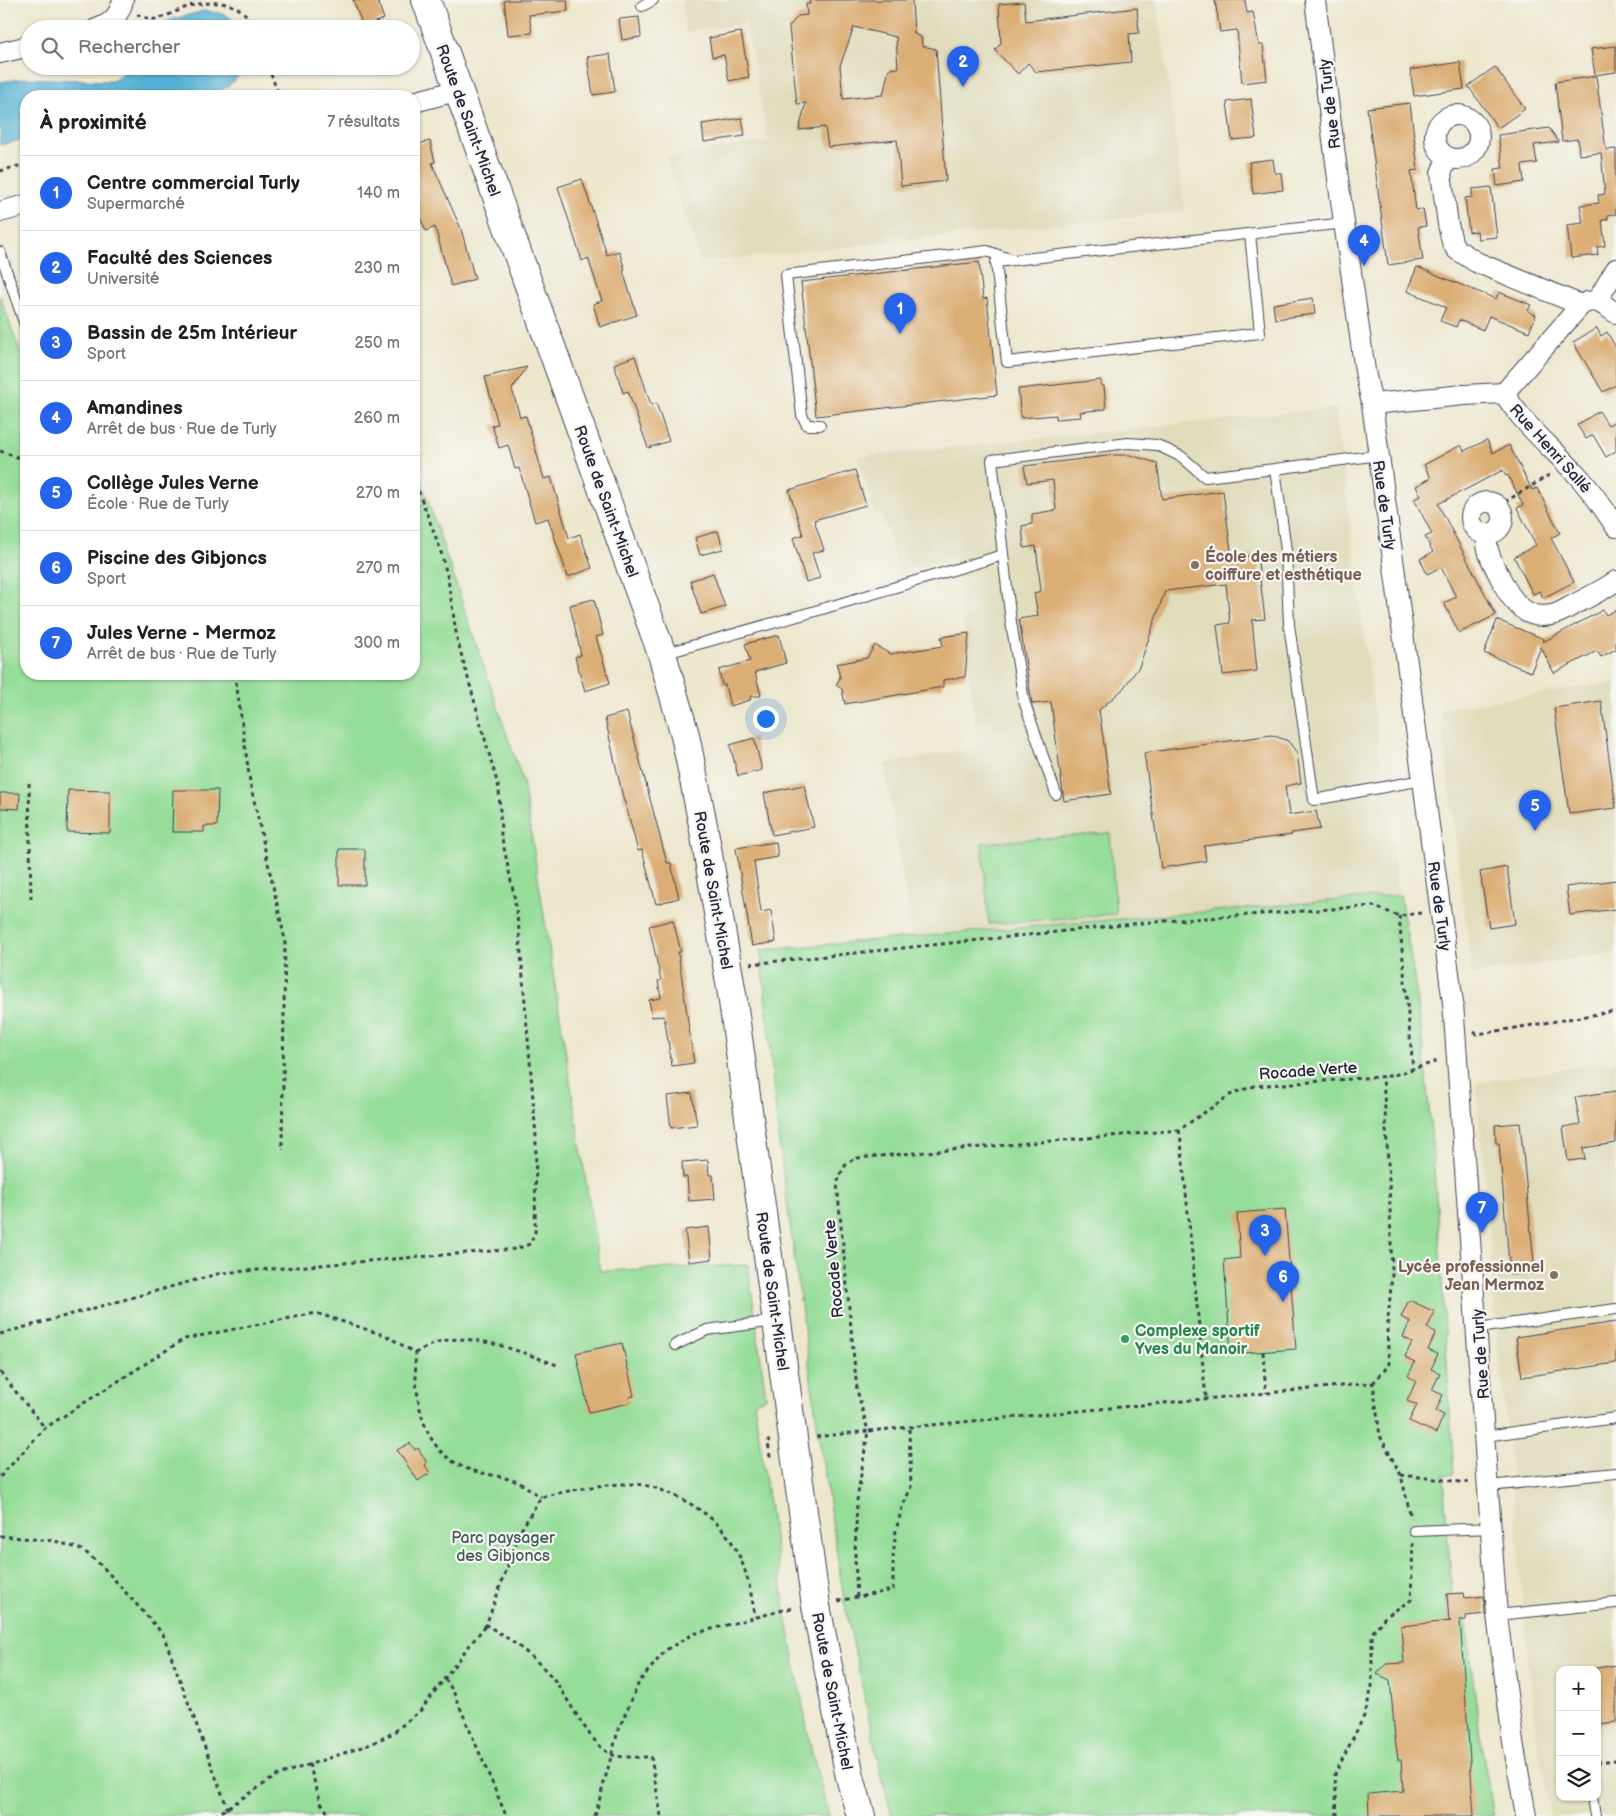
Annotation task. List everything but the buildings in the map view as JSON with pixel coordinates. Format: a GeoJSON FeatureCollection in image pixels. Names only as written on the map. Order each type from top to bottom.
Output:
{"type":"FeatureCollection","features":[{"type":"Feature","properties":{"kind":"street","name":"Route de Saint-Michel"},"geometry":{"type":"LineString","coordinates":[[426,0],[662,654],[687,744],[727,967],[816,1606],[850,1776],[861,1816]]}},
{"type":"Feature","properties":{"kind":"street","name":"Rue de Turly"},"geometry":{"type":"LineString","coordinates":[[1316,0],[1365,371],[1372,404],[1454,1003],[1498,1615],[1513,1742],[1526,1816]]}},
{"type":"Feature","properties":{"kind":"street"},"geometry":{"type":"LineString","coordinates":[[113,20],[121,5]]}},
{"type":"Feature","properties":{"kind":"street"},"geometry":{"type":"LineString","coordinates":[[0,53],[20,48]]}},
{"type":"Feature","properties":{"kind":"street"},"geometry":{"type":"LineString","coordinates":[[420,100],[459,90]]}},
{"type":"Feature","properties":{"kind":"street"},"geometry":{"type":"LineString","coordinates":[[1448,157],[1441,173],[1448,224],[1452,242],[1456,249],[1476,262],[1616,312]]}},
{"type":"Feature","properties":{"kind":"street"},"geometry":{"type":"LineString","coordinates":[[0,212],[20,207]]}},
{"type":"Feature","properties":{"kind":"street","name":"Rue Henri Sallé"},"geometry":{"type":"LineString","coordinates":[[1372,404],[1504,393],[1589,303],[1616,268]]}},
{"type":"Feature","properties":{"kind":"street","name":"Rue Henri Sallé"},"geometry":{"type":"LineString","coordinates":[[1504,393],[1526,423],[1567,465],[1601,505],[1616,527]]}},
{"type":"Feature","properties":{"kind":"street"},"geometry":{"type":"LineString","coordinates":[[1484,502],[1490,502],[1498,506],[1502,511],[1502,522],[1497,530],[1487,534],[1477,531],[1473,527],[1470,516],[1475,506],[1484,502]]}},
{"type":"Feature","properties":{"kind":"street"},"geometry":{"type":"LineString","coordinates":[[1487,534],[1487,552],[1506,589],[1519,607],[1528,613],[1538,616],[1556,614],[1616,581]]}},
{"type":"Feature","properties":{"kind":"lane"},"geometry":{"type":"LineString","coordinates":[[642,6],[653,0]]}},
{"type":"Feature","properties":{"kind":"lane"},"geometry":{"type":"LineString","coordinates":[[1250,234],[1260,333],[1007,362],[996,262],[1250,234],[1345,224]]}},
{"type":"Feature","properties":{"kind":"lane"},"geometry":{"type":"LineString","coordinates":[[820,424],[807,425],[802,415],[786,275],[987,251],[1012,260]]}},
{"type":"Feature","properties":{"kind":"lane"},"geometry":{"type":"LineString","coordinates":[[0,252],[20,310]]}},
{"type":"Feature","properties":{"kind":"lane"},"geometry":{"type":"LineString","coordinates":[[1056,794],[1024,701],[1011,622],[992,460],[1128,443],[1157,446],[1182,457],[1205,477],[1378,455]]}},
{"type":"Feature","properties":{"kind":"lane"},"geometry":{"type":"LineString","coordinates":[[1275,469],[1286,550],[1289,625],[1314,800],[1422,780]]}},
{"type":"Feature","properties":{"kind":"lane"},"geometry":{"type":"LineString","coordinates":[[662,654],[1003,555]]}},
{"type":"Feature","properties":{"kind":"lane"},"geometry":{"type":"LineString","coordinates":[[1478,1328],[1616,1310]]}},
{"type":"Feature","properties":{"kind":"lane"},"geometry":{"type":"LineString","coordinates":[[675,1345],[707,1330],[777,1321]]}},
{"type":"Feature","properties":{"kind":"lane"},"geometry":{"type":"LineString","coordinates":[[1485,1436],[1616,1418]]}},
{"type":"Feature","properties":{"kind":"lane"},"geometry":{"type":"LineString","coordinates":[[1489,1486],[1616,1473]]}},
{"type":"Feature","properties":{"kind":"lane"},"geometry":{"type":"LineString","coordinates":[[1414,1531],[1492,1528]]}},
{"type":"Feature","properties":{"kind":"lane"},"geometry":{"type":"LineString","coordinates":[[1498,1615],[1616,1603]]}},
{"type":"Feature","properties":{"kind":"lane"},"geometry":{"type":"LineString","coordinates":[[1592,1801],[1594,1816]]}},
{"type":"Feature","properties":{"kind":"path"},"geometry":{"type":"LineString","coordinates":[[121,5],[154,19],[192,5],[228,2],[237,5],[246,12],[250,20]]}},
{"type":"Feature","properties":{"kind":"path"},"geometry":{"type":"LineString","coordinates":[[271,75],[277,90]]}},
{"type":"Feature","properties":{"kind":"path"},"geometry":{"type":"LineString","coordinates":[[0,171],[20,166]]}},
{"type":"Feature","properties":{"kind":"path"},"geometry":{"type":"LineString","coordinates":[[0,451],[20,458]]}},
{"type":"Feature","properties":{"kind":"path"},"geometry":{"type":"LineString","coordinates":[[1498,506],[1567,465]]}},
{"type":"Feature","properties":{"kind":"path"},"geometry":{"type":"LineString","coordinates":[[0,1334],[222,1273],[516,1249],[530,1244],[535,1233],[536,1137],[519,930],[514,895],[501,834],[499,789],[457,639],[448,579],[440,548],[420,496]]}},
{"type":"Feature","properties":{"kind":"path"},"geometry":{"type":"LineString","coordinates":[[236,680],[250,782],[285,940],[282,1150]]}},
{"type":"Feature","properties":{"kind":"path"},"geometry":{"type":"LineString","coordinates":[[29,783],[31,901]]}},
{"type":"Feature","properties":{"kind":"path"},"geometry":{"type":"LineString","coordinates":[[727,967],[1152,922],[1373,906],[1399,916],[1441,910]]}},
{"type":"Feature","properties":{"kind":"path"},"geometry":{"type":"LineString","coordinates":[[1399,916],[1413,1069]]}},
{"type":"Feature","properties":{"kind":"path"},"geometry":{"type":"LineString","coordinates":[[1471,1030],[1477,1034],[1616,1011]]}},
{"type":"Feature","properties":{"kind":"path","name":"Rocade Verte"},"geometry":{"type":"LineString","coordinates":[[868,1431],[857,1390],[837,1184],[840,1174],[850,1161],[857,1158],[1179,1130],[1234,1093],[1255,1086],[1391,1076],[1438,1061],[1437,1052]]}},
{"type":"Feature","properties":{"kind":"path"},"geometry":{"type":"LineString","coordinates":[[770,1461],[768,1441],[1373,1383],[1389,1365],[1388,1332],[1392,1274],[1383,1077]]}},
{"type":"Feature","properties":{"kind":"path"},"geometry":{"type":"LineString","coordinates":[[1179,1130],[1206,1398]]}},
{"type":"Feature","properties":{"kind":"path"},"geometry":{"type":"LineString","coordinates":[[0,1477],[45,1428],[184,1339],[316,1313],[387,1336],[415,1353]]}},
{"type":"Feature","properties":{"kind":"path"},"geometry":{"type":"LineString","coordinates":[[415,1353],[448,1340],[470,1341],[496,1344],[557,1365]]}},
{"type":"Feature","properties":{"kind":"path"},"geometry":{"type":"LineString","coordinates":[[1263,1352],[1266,1393]]}},
{"type":"Feature","properties":{"kind":"path"},"geometry":{"type":"LineString","coordinates":[[415,1353],[419,1407],[428,1434],[442,1454],[463,1467],[517,1482],[541,1497],[614,1484],[638,1484],[662,1490],[685,1501],[706,1514],[721,1527],[736,1546],[746,1572],[755,1617]]}},
{"type":"Feature","properties":{"kind":"path"},"geometry":{"type":"LineString","coordinates":[[0,1372],[45,1428]]}},
{"type":"Feature","properties":{"kind":"path"},"geometry":{"type":"LineString","coordinates":[[1337,1816],[1335,1774],[1365,1714],[1372,1687],[1372,1633],[1385,1617],[1411,1600],[1414,1531],[1401,1475],[1380,1436],[1373,1383]]}},
{"type":"Feature","properties":{"kind":"path"},"geometry":{"type":"LineString","coordinates":[[816,1606],[892,1590],[892,1558],[896,1530],[902,1508],[911,1487],[909,1428]]}},
{"type":"Feature","properties":{"kind":"path"},"geometry":{"type":"LineString","coordinates":[[857,1597],[855,1557],[857,1500],[868,1431]]}},
{"type":"Feature","properties":{"kind":"path"},"geometry":{"type":"LineString","coordinates":[[1401,1475],[1446,1479],[1489,1486]]}},
{"type":"Feature","properties":{"kind":"path"},"geometry":{"type":"LineString","coordinates":[[215,1816],[278,1775],[371,1744],[393,1733],[421,1710],[486,1625],[521,1530],[541,1497]]}},
{"type":"Feature","properties":{"kind":"path"},"geometry":{"type":"LineString","coordinates":[[0,1536],[55,1540],[83,1550],[103,1567],[163,1634],[227,1807],[228,1816]]}},
{"type":"Feature","properties":{"kind":"path"},"geometry":{"type":"LineString","coordinates":[[595,1816],[618,1731],[639,1682],[666,1650],[693,1634],[791,1608],[790,1598]]}},
{"type":"Feature","properties":{"kind":"path"},"geometry":{"type":"LineString","coordinates":[[486,1625],[505,1636],[539,1663],[567,1698],[592,1739],[612,1755],[651,1757],[661,1816]]}},
{"type":"Feature","properties":{"kind":"path"},"geometry":{"type":"LineString","coordinates":[[445,1679],[453,1691],[505,1816]]}},
{"type":"Feature","properties":{"kind":"path"},"geometry":{"type":"LineString","coordinates":[[1601,1762],[1616,1760]]}},
{"type":"Feature","properties":{"kind":"path"},"geometry":{"type":"LineString","coordinates":[[309,1764],[321,1803],[330,1816]]}},
{"type":"Feature","properties":{"kind":"shaded area"},"geometry":{"type":"Polygon","coordinates":[[[682,0],[1157,0],[1185,211],[701,262],[665,157],[768,141],[746,23],[685,32],[682,0]]]}},
{"type":"Feature","properties":{"kind":"shaded area"},"geometry":{"type":"Polygon","coordinates":[[[1335,408],[1398,895],[912,938],[884,764],[978,748],[955,557],[899,572],[881,513],[875,514],[858,457],[1335,408]]]}},
{"type":"Feature","properties":{"kind":"shaded area"},"geometry":{"type":"Polygon","coordinates":[[[1616,682],[1616,952],[1472,975],[1440,709],[1616,682]]]}},
{"type":"Feature","properties":{"kind":"shaded area","name":"Lycée professionnel Jean Mermoz"},"geometry":{"type":"Polygon","coordinates":[[[1616,1061],[1616,1816],[1550,1816],[1538,1745],[1526,1641],[1509,1445],[1495,1328],[1489,1222],[1476,1083],[1616,1061]]]}},
{"type":"Feature","properties":{"kind":"green space","name":"Parc paysager des Gibjoncs"},"geometry":{"type":"Polygon","coordinates":[[[0,296],[20,352],[20,680],[420,680],[420,478],[523,782],[600,1271],[748,1265],[766,1397],[754,1403],[785,1610],[811,1749],[829,1816],[0,1816],[0,296]]]}},
{"type":"Feature","properties":{"kind":"green space"},"geometry":{"type":"Polygon","coordinates":[[[1110,833],[1116,914],[989,924],[982,843],[1110,833]]]}},
{"type":"Feature","properties":{"kind":"green space","name":"Complexe sportif Yves du Manoir"},"geometry":{"type":"Polygon","coordinates":[[[1400,895],[1420,1019],[1440,1246],[1454,1474],[1443,1475],[1452,1594],[1447,1595],[1449,1621],[1466,1620],[1481,1744],[1494,1816],[892,1816],[878,1761],[844,1600],[819,1438],[778,1136],[761,950],[1400,895]]]}},
{"type":"Feature","properties":{"kind":"water"},"geometry":{"type":"Polygon","coordinates":[[[204,11],[220,13],[233,20],[169,20],[204,11]]]}},
{"type":"Feature","properties":{"kind":"water"},"geometry":{"type":"Polygon","coordinates":[[[120,75],[239,75],[221,90],[20,90],[20,140],[0,145],[0,82],[26,78],[111,81],[120,75]]]}},
{"type":"Feature","properties":{"kind":"place","name":"Faculté des Sciences"},"geometry":{"type":"Point","coordinates":[963,87]}},
{"type":"Feature","properties":{"kind":"place","name":"Amandines"},"geometry":{"type":"Point","coordinates":[1364,266]}},
{"type":"Feature","properties":{"kind":"place","name":"Centre commercial Turly"},"geometry":{"type":"Point","coordinates":[900,334]}},
{"type":"Feature","properties":{"kind":"place","name":"École des métiers coiffure et esthétique"},"geometry":{"type":"Point","coordinates":[1195,565]}},
{"type":"Feature","properties":{"kind":"place","name":"Collège Jules Verne"},"geometry":{"type":"Point","coordinates":[1535,831]}},
{"type":"Feature","properties":{"kind":"place","name":"Jules Verne - Mermoz"},"geometry":{"type":"Point","coordinates":[1482,1233]}},
{"type":"Feature","properties":{"kind":"place","name":"Bassin de 25m Intérieur"},"geometry":{"type":"Point","coordinates":[1265,1256]}},
{"type":"Feature","properties":{"kind":"place","name":"Lycée professionnel Jean Mermoz"},"geometry":{"type":"Point","coordinates":[1554,1275]}},
{"type":"Feature","properties":{"kind":"place","name":"Piscine des Gibjoncs"},"geometry":{"type":"Point","coordinates":[1283,1302]}},
{"type":"Feature","properties":{"kind":"place","name":"Complexe sportif Yves du Manoir"},"geometry":{"type":"Point","coordinates":[1125,1339]}}]}
